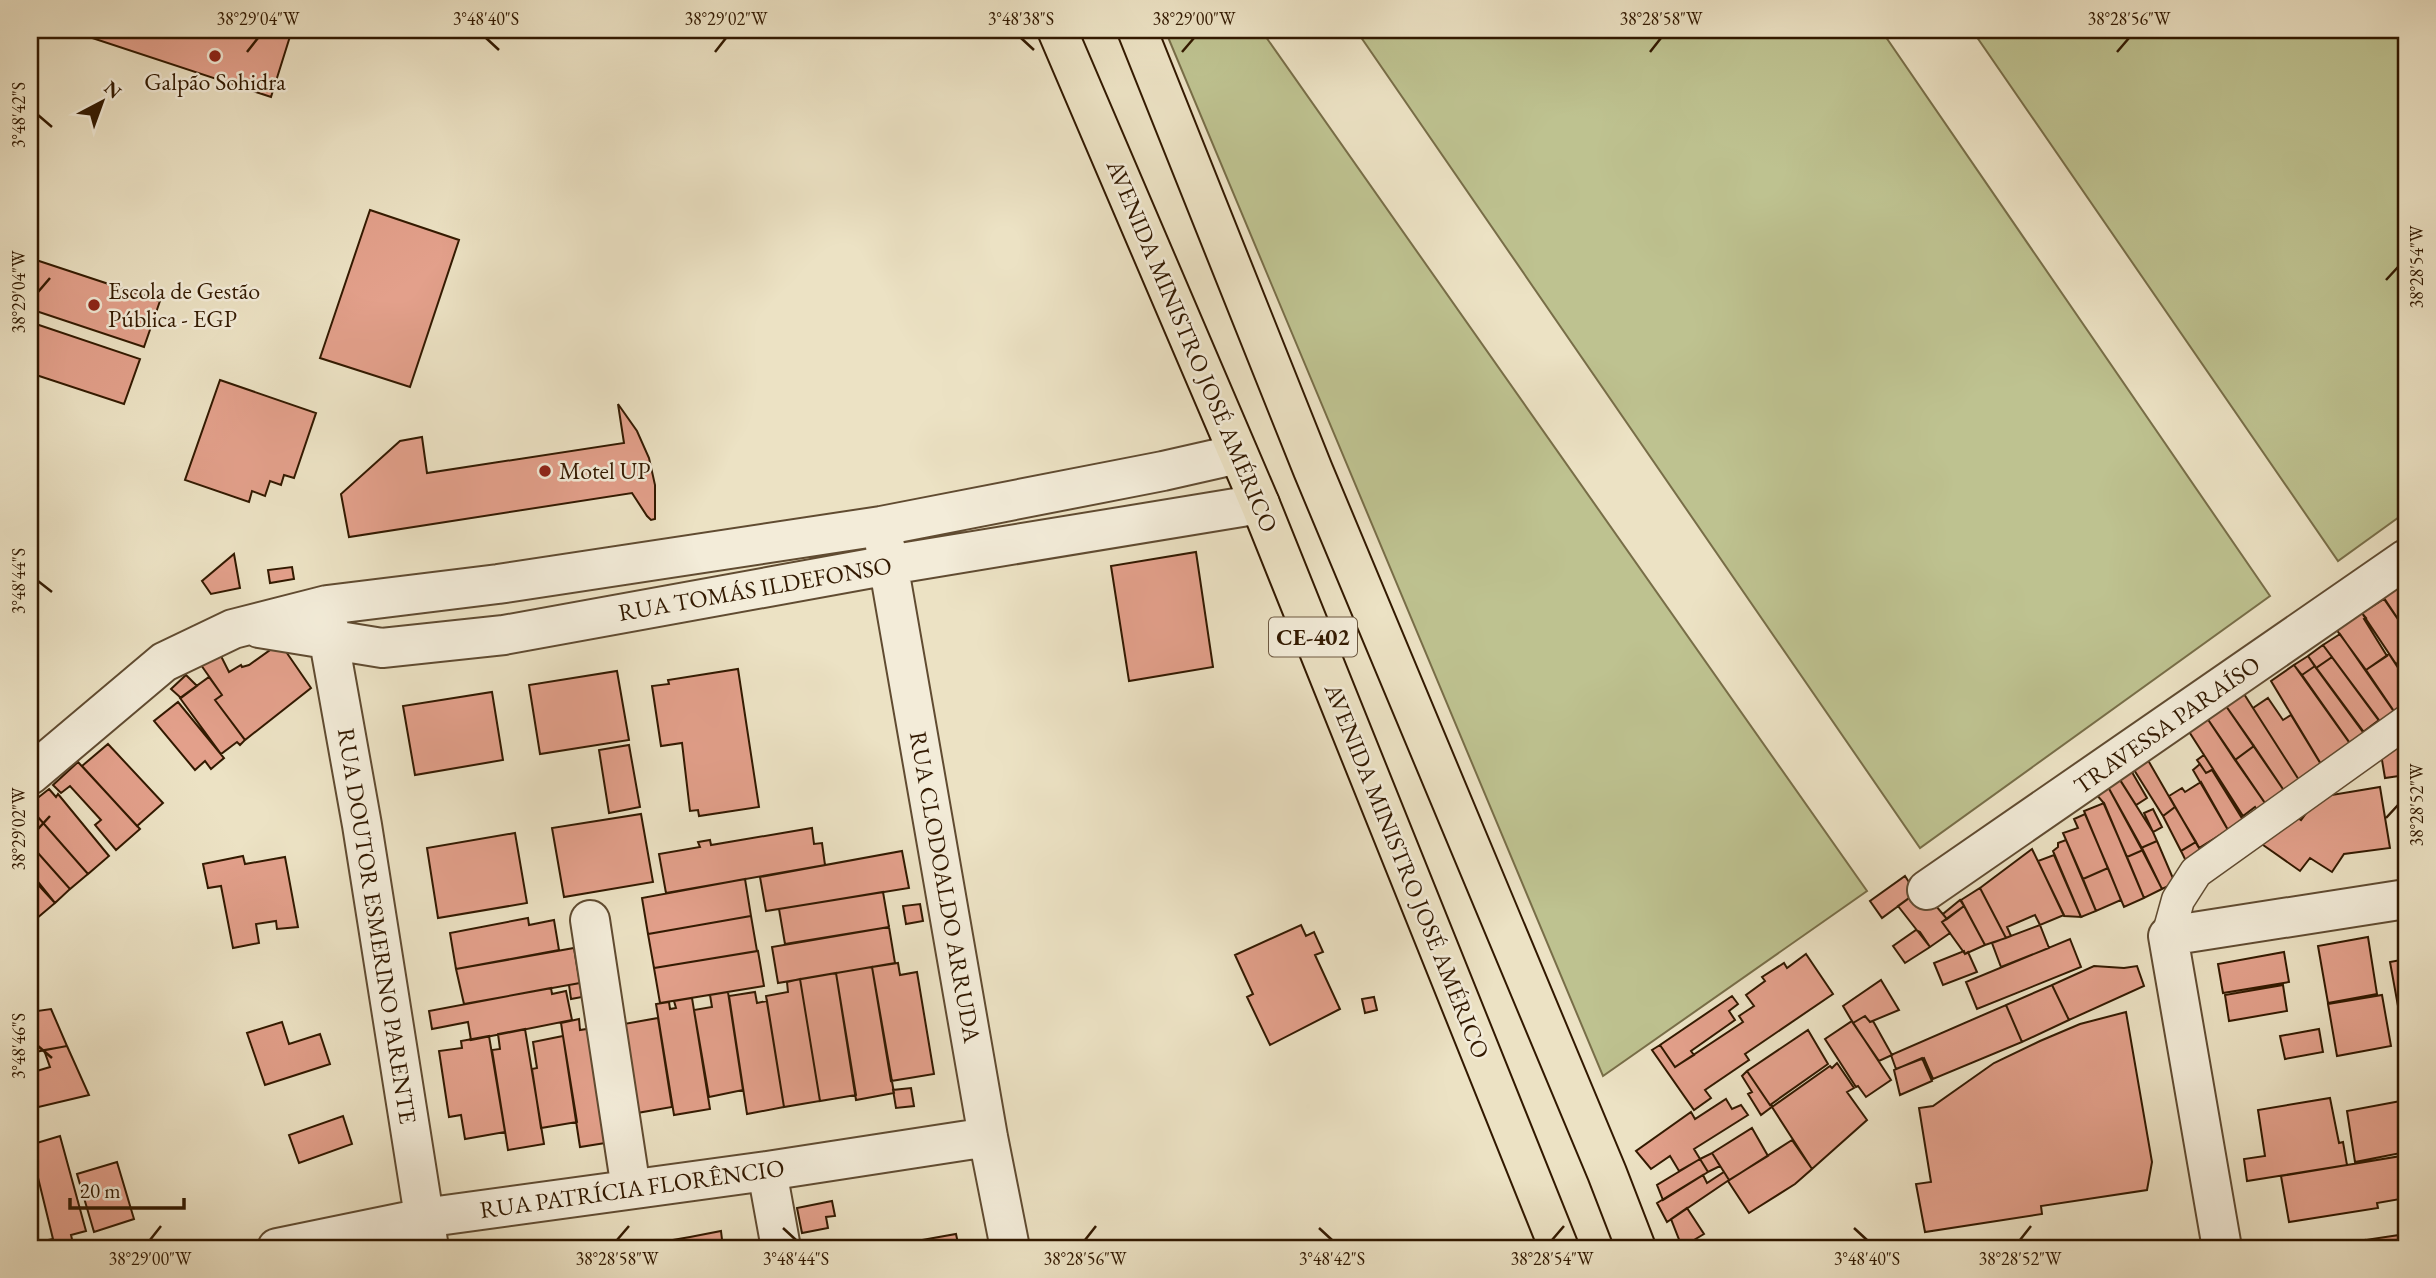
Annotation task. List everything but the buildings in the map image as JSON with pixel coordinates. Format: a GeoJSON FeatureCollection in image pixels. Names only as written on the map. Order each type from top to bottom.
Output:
{"type":"FeatureCollection","features":[{"type":"Feature","properties":{"kind":"main road","name":"AVENIDA MINISTRO JOSÉ AMÉRICO"},"geometry":{"type":"LineString","coordinates":[[1056,30],[1259,504],[1559,1248]]}},
{"type":"Feature","properties":{"kind":"main road","name":"CE-402"},"geometry":{"type":"LineString","coordinates":[[1137,30],[1313,470],[1579,1103],[1636,1248]]}},
{"type":"Feature","properties":{"kind":"street","name":"RUA TOMÁS ILDEFONSO"},"geometry":{"type":"LineString","coordinates":[[30,775],[164,662],[233,629],[328,623],[498,584],[881,526],[1238,454]]}},
{"type":"Feature","properties":{"kind":"street","name":"RUA TOMÁS ILDEFONSO"},"geometry":{"type":"LineString","coordinates":[[328,623],[382,648],[504,635],[889,565],[1259,504]]}},
{"type":"Feature","properties":{"kind":"street","name":"RUA CLODOALDO ARRUDA"},"geometry":{"type":"LineString","coordinates":[[881,526],[988,1138],[1010,1248]]}},
{"type":"Feature","properties":{"kind":"street"},"geometry":{"type":"LineString","coordinates":[[692,554],[700,598]]}},
{"type":"Feature","properties":{"kind":"street","name":"TRAVESSA PARAÍSO"},"geometry":{"type":"LineString","coordinates":[[1927,890],[2406,559]]}},
{"type":"Feature","properties":{"kind":"street"},"geometry":{"type":"LineString","coordinates":[[498,584],[504,635]]}},
{"type":"Feature","properties":{"kind":"street","name":"RUA DOUTOR ESMERINO PARENTE"},"geometry":{"type":"LineString","coordinates":[[328,623],[426,1233]]}},
{"type":"Feature","properties":{"kind":"street"},"geometry":{"type":"LineString","coordinates":[[2222,1248],[2168,936],[2178,900],[2196,872],[2406,722]]}},
{"type":"Feature","properties":{"kind":"street"},"geometry":{"type":"LineString","coordinates":[[2168,936],[2406,899]]}},
{"type":"Feature","properties":{"kind":"street"},"geometry":{"type":"LineString","coordinates":[[590,920],[631,1189]]}},
{"type":"Feature","properties":{"kind":"street","name":"RUA PATRÍCIA FLORÊNCIO"},"geometry":{"type":"LineString","coordinates":[[277,1248],[426,1233],[631,1189],[988,1138]]}},
{"type":"Feature","properties":{"kind":"street"},"geometry":{"type":"LineString","coordinates":[[767,1171],[781,1248]]}},
{"type":"Feature","properties":{"kind":"green space"},"geometry":{"type":"Polygon","coordinates":[[[1165,30],[1261,30],[1867,891],[1603,1076],[1165,30]]]}},
{"type":"Feature","properties":{"kind":"green space"},"geometry":{"type":"Polygon","coordinates":[[[1356,30],[1881,30],[2270,596],[1920,848],[1356,30]]]}},
{"type":"Feature","properties":{"kind":"green space"},"geometry":{"type":"Polygon","coordinates":[[[1972,30],[2406,30],[2406,512],[2338,561],[1972,30]]]}},
{"type":"Feature","properties":{"kind":"place","name":"Galpão Sohidra"},"geometry":{"type":"Point","coordinates":[215,56]}},
{"type":"Feature","properties":{"kind":"place","name":"Escola de Gestão Pública - EGP"},"geometry":{"type":"Point","coordinates":[94,305]}},
{"type":"Feature","properties":{"kind":"place","name":"Motel UP"},"geometry":{"type":"Point","coordinates":[545,471]}}]}
